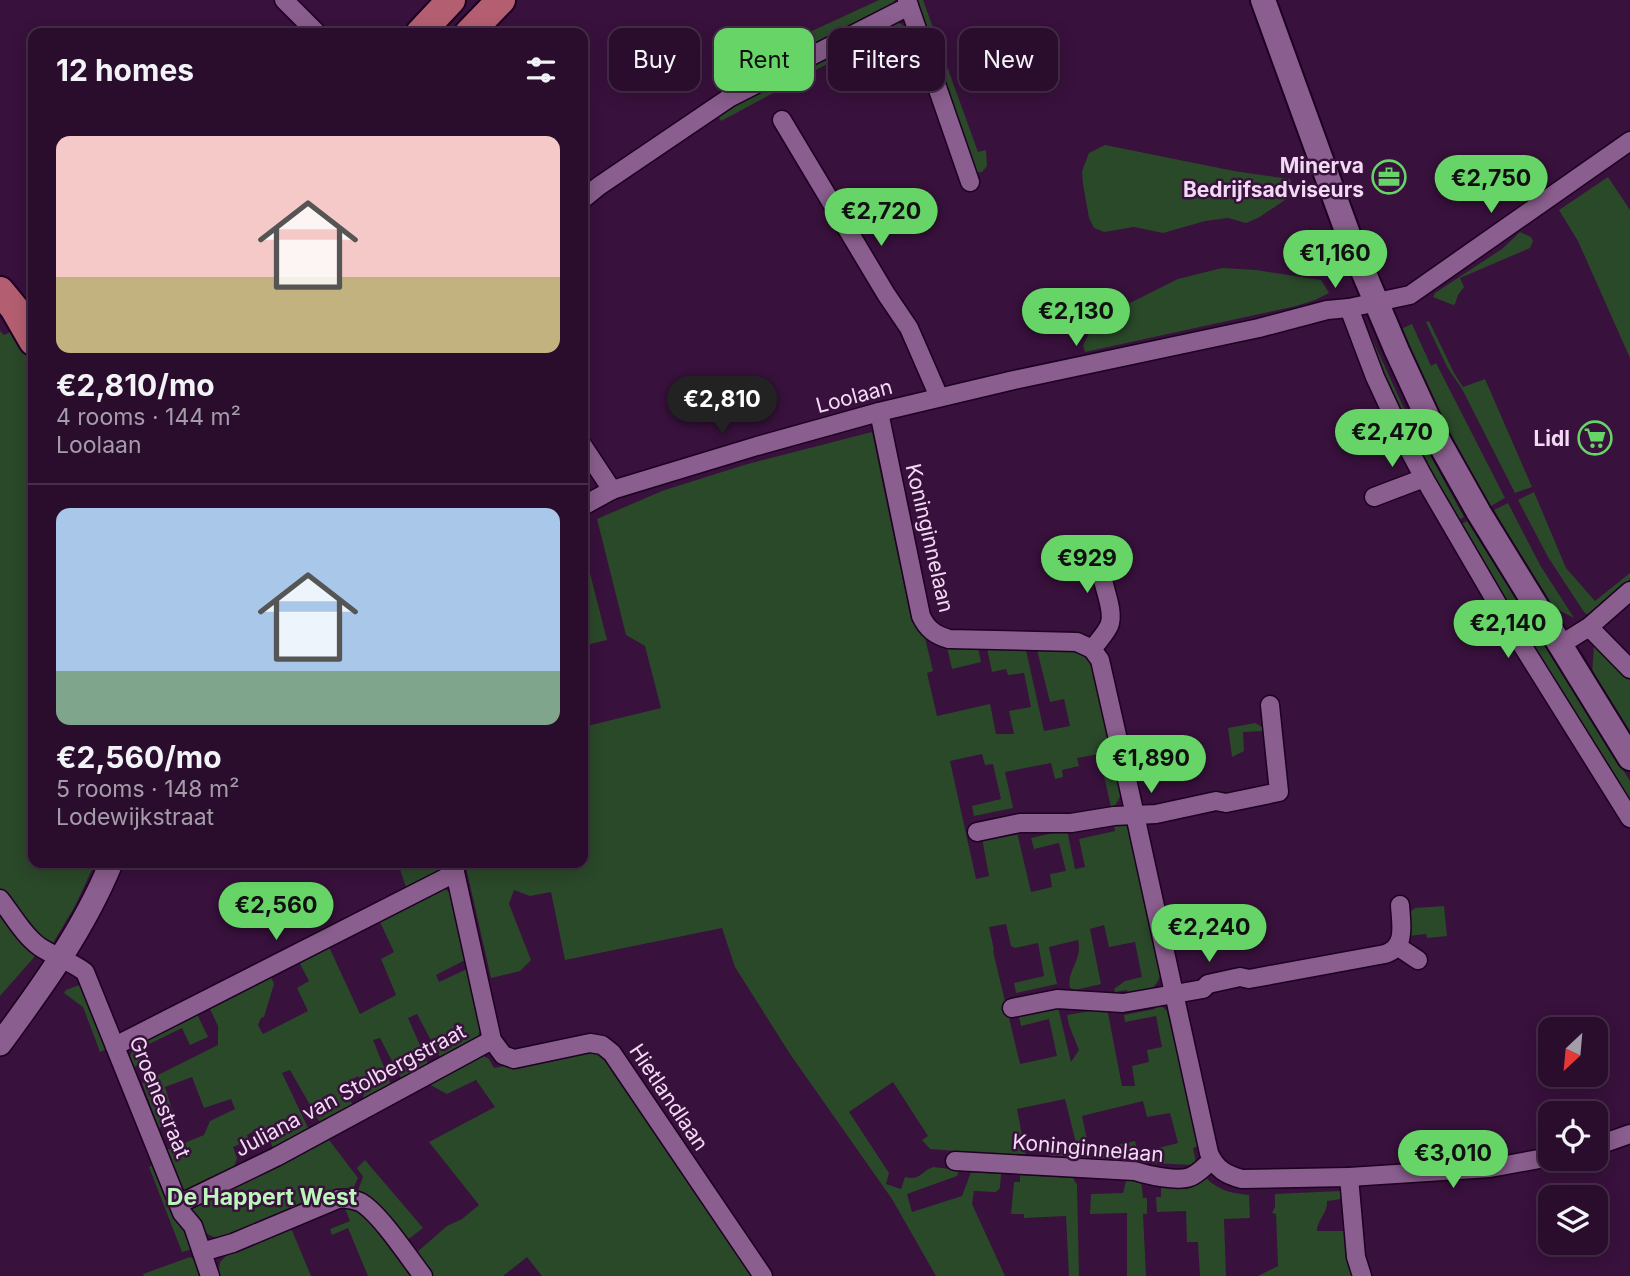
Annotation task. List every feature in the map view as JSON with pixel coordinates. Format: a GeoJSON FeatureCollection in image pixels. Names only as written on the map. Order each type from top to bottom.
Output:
{"type":"FeatureCollection","features":[{"type":"Feature","properties":{"kind":"main road"},"geometry":{"type":"LineString","coordinates":[[425,28],[451,0]]}},
{"type":"Feature","properties":{"kind":"main road"},"geometry":{"type":"LineString","coordinates":[[474,28],[500,0]]}},
{"type":"Feature","properties":{"kind":"main road"},"geometry":{"type":"LineString","coordinates":[[1263,0],[1348,235],[1409,380],[1439,442],[1479,513],[1630,758]]}},
{"type":"Feature","properties":{"kind":"main road"},"geometry":{"type":"LineString","coordinates":[[16,307],[28,334]]}},
{"type":"Feature","properties":{"kind":"street"},"geometry":{"type":"LineString","coordinates":[[284,0],[312,28]]}},
{"type":"Feature","properties":{"kind":"street"},"geometry":{"type":"LineString","coordinates":[[588,195],[729,98],[908,3],[970,182]]}},
{"type":"Feature","properties":{"kind":"street"},"geometry":{"type":"LineString","coordinates":[[782,120],[886,294],[909,327],[939,397]]}},
{"type":"Feature","properties":{"kind":"street","name":"Loolaan"},"geometry":{"type":"LineString","coordinates":[[588,503],[612,490],[879,412],[1259,328],[1327,310],[1410,295],[1630,141]]}},
{"type":"Feature","properties":{"kind":"street"},"geometry":{"type":"LineString","coordinates":[[1349,308],[1375,377],[1424,478],[1512,629],[1630,818]]}},
{"type":"Feature","properties":{"kind":"street","name":"Koninginnelaan"},"geometry":{"type":"LineString","coordinates":[[879,412],[921,616],[932,632],[949,639],[1077,642],[1092,649]]}},
{"type":"Feature","properties":{"kind":"street"},"geometry":{"type":"LineString","coordinates":[[588,454],[612,490]]}},
{"type":"Feature","properties":{"kind":"street"},"geometry":{"type":"LineString","coordinates":[[1374,497],[1424,478]]}},
{"type":"Feature","properties":{"kind":"street"},"geometry":{"type":"LineString","coordinates":[[1101,553],[1100,564],[1111,620],[1092,649],[1102,665],[1173,995],[1212,1160],[1220,1170],[1242,1179],[1349,1177],[1490,1168],[1538,1159]]}},
{"type":"Feature","properties":{"kind":"street"},"geometry":{"type":"LineString","coordinates":[[1560,645],[1589,627],[1630,591]]}},
{"type":"Feature","properties":{"kind":"street"},"geometry":{"type":"LineString","coordinates":[[1589,627],[1630,669]]}},
{"type":"Feature","properties":{"kind":"street"},"geometry":{"type":"LineString","coordinates":[[977,832],[1020,823],[1071,824],[1114,816],[1156,814],[1216,801],[1226,803],[1279,792],[1270,705]]}},
{"type":"Feature","properties":{"kind":"street"},"geometry":{"type":"LineString","coordinates":[[0,1044],[55,955],[99,891],[109,868]]}},
{"type":"Feature","properties":{"kind":"street"},"geometry":{"type":"LineString","coordinates":[[115,1046],[454,868]]}},
{"type":"Feature","properties":{"kind":"street","name":"Juliana van Stolbergstraat"},"geometry":{"type":"LineString","coordinates":[[179,1204],[276,1157],[492,1040],[454,868]]}},
{"type":"Feature","properties":{"kind":"street","name":"Groenestraat"},"geometry":{"type":"LineString","coordinates":[[0,899],[38,946],[75,964],[85,972],[182,1213],[192,1226],[210,1276]]}},
{"type":"Feature","properties":{"kind":"street"},"geometry":{"type":"LineString","coordinates":[[1012,1007],[1057,999],[1123,1003],[1203,989],[1208,984],[1240,977],[1249,979],[1385,954],[1397,946],[1402,935],[1400,905]]}},
{"type":"Feature","properties":{"kind":"street"},"geometry":{"type":"LineString","coordinates":[[1397,946],[1418,960]]}},
{"type":"Feature","properties":{"kind":"street","name":"Hietlandlaan"},"geometry":{"type":"LineString","coordinates":[[492,1040],[503,1055],[514,1059],[590,1043],[602,1045],[612,1053],[762,1276]]}},
{"type":"Feature","properties":{"kind":"street"},"geometry":{"type":"LineString","coordinates":[[1608,1142],[1630,1134]]}},
{"type":"Feature","properties":{"kind":"street","name":"Koninginnelaan"},"geometry":{"type":"LineString","coordinates":[[955,1161],[1135,1171],[1149,1176],[1184,1179],[1197,1174],[1212,1160]]}},
{"type":"Feature","properties":{"kind":"street"},"geometry":{"type":"LineString","coordinates":[[1349,1177],[1356,1257],[1362,1276]]}},
{"type":"Feature","properties":{"kind":"street"},"geometry":{"type":"LineString","coordinates":[[201,1252],[233,1243],[338,1199],[351,1199],[374,1213],[423,1276]]}},
{"type":"Feature","properties":{"kind":"green space"},"geometry":{"type":"Polygon","coordinates":[[[879,0],[895,0],[890,8],[851,28],[828,28],[828,40],[814,47],[814,30],[879,0]]]}},
{"type":"Feature","properties":{"kind":"green space"},"geometry":{"type":"Polygon","coordinates":[[[912,0],[923,0],[933,28],[922,28],[912,0]]]}},
{"type":"Feature","properties":{"kind":"green space"},"geometry":{"type":"Polygon","coordinates":[[[895,22],[906,28],[883,28],[895,22]]]}},
{"type":"Feature","properties":{"kind":"green space"},"geometry":{"type":"Polygon","coordinates":[[[828,57],[828,64],[814,71],[814,64],[828,57]]]}},
{"type":"Feature","properties":{"kind":"green space"},"geometry":{"type":"Polygon","coordinates":[[[945,61],[978,152],[986,150],[987,166],[982,172],[975,173],[945,91],[945,61]]]}},
{"type":"Feature","properties":{"kind":"green space"},"geometry":{"type":"Polygon","coordinates":[[[761,91],[777,91],[721,121],[718,116],[761,91]]]}},
{"type":"Feature","properties":{"kind":"green space"},"geometry":{"type":"Polygon","coordinates":[[[1105,145],[1234,171],[1290,179],[1294,194],[1246,223],[1228,218],[1205,221],[1163,233],[1134,227],[1104,232],[1094,228],[1089,218],[1082,171],[1089,153],[1105,145]]]}},
{"type":"Feature","properties":{"kind":"green space"},"geometry":{"type":"Polygon","coordinates":[[[1608,177],[1630,210],[1630,358],[1578,241],[1559,210],[1608,177]]]}},
{"type":"Feature","properties":{"kind":"green space"},"geometry":{"type":"Polygon","coordinates":[[[1520,232],[1531,237],[1533,241],[1530,248],[1460,278],[1464,287],[1455,304],[1433,297],[1435,293],[1502,249],[1520,232]]]}},
{"type":"Feature","properties":{"kind":"green space"},"geometry":{"type":"Polygon","coordinates":[[[1222,268],[1256,270],[1321,280],[1329,293],[1296,306],[1085,352],[1083,345],[1091,330],[1114,311],[1178,279],[1222,268]]]}},
{"type":"Feature","properties":{"kind":"green space"},"geometry":{"type":"Polygon","coordinates":[[[1429,321],[1463,387],[1485,379],[1532,487],[1515,493],[1462,389],[1447,367],[1426,322],[1429,321]]]}},
{"type":"Feature","properties":{"kind":"green space"},"geometry":{"type":"Polygon","coordinates":[[[1412,324],[1431,366],[1436,363],[1505,498],[1491,506],[1443,419],[1401,329],[1412,324]]]}},
{"type":"Feature","properties":{"kind":"green space"},"geometry":{"type":"Polygon","coordinates":[[[1368,330],[1402,404],[1464,517],[1455,522],[1397,410],[1368,330]]]}},
{"type":"Feature","properties":{"kind":"green space"},"geometry":{"type":"Polygon","coordinates":[[[0,331],[4,335],[10,332],[28,351],[28,868],[93,868],[75,906],[53,943],[37,954],[0,996],[0,331]]]}},
{"type":"Feature","properties":{"kind":"green space"},"geometry":{"type":"Polygon","coordinates":[[[872,432],[911,619],[925,638],[933,671],[927,673],[937,716],[990,704],[996,734],[1014,734],[1009,711],[1031,707],[1024,673],[1008,675],[1006,669],[992,672],[987,649],[1026,650],[1044,731],[1070,726],[1064,699],[1050,702],[1037,650],[1084,652],[1093,663],[1122,793],[1115,806],[1111,807],[1099,754],[1077,758],[1079,766],[1062,770],[1063,777],[1055,779],[1051,763],[1005,772],[1013,808],[974,816],[972,806],[1001,799],[993,764],[985,765],[982,754],[950,761],[976,879],[989,876],[982,838],[1017,832],[1031,892],[1052,887],[1050,874],[1066,871],[1059,843],[1034,849],[1031,838],[1067,830],[1075,869],[1085,867],[1079,839],[1115,831],[1113,820],[1117,819],[1129,825],[1161,973],[1153,988],[1128,995],[1127,990],[1115,992],[1114,989],[1125,981],[1142,977],[1135,942],[1109,947],[1104,925],[1090,929],[1101,984],[1075,990],[1070,988],[1070,976],[1078,954],[1078,940],[1049,947],[1057,984],[1016,993],[1014,983],[1044,976],[1038,943],[1015,948],[1011,946],[1006,924],[989,927],[993,951],[1020,1064],[1057,1056],[1049,1019],[1021,1026],[1019,1017],[1058,1007],[1071,1062],[1079,1050],[1067,1015],[1107,1008],[1122,1086],[1135,1086],[1132,1066],[1149,1062],[1147,1050],[1162,1047],[1156,1016],[1125,1022],[1124,1015],[1155,1009],[1154,1004],[1160,1004],[1167,1011],[1199,1146],[1193,1148],[1196,1162],[1193,1165],[1150,1163],[1147,1151],[1178,1143],[1170,1113],[1147,1117],[1143,1101],[1082,1116],[1091,1159],[1050,1157],[1048,1149],[1076,1143],[1065,1099],[1017,1109],[1026,1156],[930,1149],[922,1140],[928,1136],[893,1082],[849,1112],[889,1173],[886,1184],[901,1189],[905,1177],[918,1177],[933,1167],[959,1170],[957,1176],[907,1194],[912,1212],[962,1196],[971,1172],[1001,1174],[1000,1188],[996,1192],[974,1191],[972,1204],[1005,1276],[936,1276],[892,1199],[790,1054],[735,967],[722,928],[565,960],[551,892],[530,896],[514,890],[509,904],[531,960],[520,971],[491,978],[466,868],[588,868],[588,726],[661,708],[645,646],[626,635],[597,519],[662,491],[744,465],[872,432]]]}},
{"type":"Feature","properties":{"kind":"green space"},"geometry":{"type":"Polygon","coordinates":[[[1534,492],[1566,568],[1595,601],[1630,573],[1630,579],[1590,614],[1584,612],[1548,557],[1518,500],[1534,492]]]}},
{"type":"Feature","properties":{"kind":"green space"},"geometry":{"type":"Polygon","coordinates":[[[1508,503],[1540,565],[1574,618],[1547,604],[1494,510],[1508,503]]]}},
{"type":"Feature","properties":{"kind":"green space"},"geometry":{"type":"Polygon","coordinates":[[[1467,521],[1630,781],[1630,805],[1458,526],[1467,521]]]}},
{"type":"Feature","properties":{"kind":"green space"},"geometry":{"type":"Polygon","coordinates":[[[588,566],[607,640],[588,645],[588,566]]]}},
{"type":"Feature","properties":{"kind":"green space"},"geometry":{"type":"Polygon","coordinates":[[[1594,644],[1630,680],[1630,737],[1592,676],[1594,644]]]}},
{"type":"Feature","properties":{"kind":"green space"},"geometry":{"type":"Polygon","coordinates":[[[947,647],[978,648],[981,662],[952,669],[947,647]]]}},
{"type":"Feature","properties":{"kind":"green space"},"geometry":{"type":"Polygon","coordinates":[[[1255,723],[1264,728],[1264,731],[1243,732],[1244,751],[1232,757],[1228,728],[1255,723]]]}},
{"type":"Feature","properties":{"kind":"green space"},"geometry":{"type":"Polygon","coordinates":[[[400,868],[439,868],[432,877],[407,890],[400,868]]]}},
{"type":"Feature","properties":{"kind":"green space"},"geometry":{"type":"Polygon","coordinates":[[[445,889],[452,898],[465,960],[436,975],[439,982],[467,969],[481,1025],[473,1043],[442,1061],[417,1014],[408,1018],[430,1068],[403,1082],[380,1038],[373,1040],[392,1087],[365,1101],[363,1096],[366,1090],[358,1076],[343,1085],[354,1108],[322,1126],[290,1070],[282,1073],[310,1132],[275,1151],[262,1127],[247,1135],[249,1140],[233,1147],[237,1158],[233,1170],[186,1195],[167,1150],[204,1135],[210,1121],[235,1109],[231,1099],[204,1108],[192,1077],[165,1087],[175,1119],[159,1128],[142,1083],[218,1045],[218,1026],[209,1007],[270,975],[274,984],[264,1017],[258,1025],[263,1034],[308,1011],[297,988],[309,981],[299,962],[329,947],[360,1014],[396,995],[381,959],[394,952],[380,922],[445,889]]]}},
{"type":"Feature","properties":{"kind":"green space"},"geometry":{"type":"Polygon","coordinates":[[[1444,906],[1447,936],[1408,936],[1409,913],[1415,908],[1444,906]]]}},
{"type":"Feature","properties":{"kind":"green space"},"geometry":{"type":"Polygon","coordinates":[[[82,984],[107,1049],[100,1052],[83,1007],[64,993],[82,984]]]}},
{"type":"Feature","properties":{"kind":"green space"},"geometry":{"type":"Polygon","coordinates":[[[197,1014],[208,1037],[190,1045],[182,1028],[143,1047],[147,1060],[134,1067],[130,1056],[134,1047],[197,1014]]]}},
{"type":"Feature","properties":{"kind":"green space"},"geometry":{"type":"Polygon","coordinates":[[[593,1050],[608,1059],[752,1276],[542,1276],[527,1257],[503,1276],[432,1276],[415,1254],[447,1226],[462,1219],[479,1205],[429,1142],[495,1107],[476,1080],[447,1094],[425,1082],[478,1053],[489,1059],[494,1068],[593,1050]]]}},
{"type":"Feature","properties":{"kind":"green space"},"geometry":{"type":"Polygon","coordinates":[[[326,1136],[358,1178],[352,1191],[340,1190],[219,1238],[207,1234],[200,1226],[189,1204],[326,1136]]]}},
{"type":"Feature","properties":{"kind":"green space"},"geometry":{"type":"Polygon","coordinates":[[[1135,1141],[1140,1162],[1100,1160],[1098,1149],[1135,1141]]]}},
{"type":"Feature","properties":{"kind":"green space"},"geometry":{"type":"Polygon","coordinates":[[[365,1160],[423,1228],[406,1241],[357,1193],[363,1177],[357,1168],[365,1160]]]}},
{"type":"Feature","properties":{"kind":"green space"},"geometry":{"type":"Polygon","coordinates":[[[154,1164],[193,1249],[182,1252],[149,1167],[154,1164]]]}},
{"type":"Feature","properties":{"kind":"green space"},"geometry":{"type":"Polygon","coordinates":[[[1020,1175],[1073,1178],[1077,1185],[1079,1276],[1069,1276],[1066,1216],[1024,1218],[1024,1214],[1011,1214],[1014,1182],[1020,1182],[1020,1175]]]}},
{"type":"Feature","properties":{"kind":"green space"},"geometry":{"type":"Polygon","coordinates":[[[1206,1178],[1226,1191],[1249,1195],[1250,1218],[1224,1219],[1226,1276],[1200,1276],[1198,1242],[1187,1242],[1186,1211],[1157,1212],[1156,1197],[1161,1197],[1161,1185],[1192,1186],[1206,1178]]]}},
{"type":"Feature","properties":{"kind":"green space"},"geometry":{"type":"Polygon","coordinates":[[[1126,1181],[1141,1181],[1143,1198],[1147,1198],[1147,1214],[1143,1214],[1146,1276],[1127,1276],[1127,1213],[1090,1214],[1091,1194],[1123,1193],[1126,1181]]]}},
{"type":"Feature","properties":{"kind":"green space"},"geometry":{"type":"Polygon","coordinates":[[[1340,1191],[1342,1199],[1327,1201],[1317,1231],[1344,1231],[1353,1276],[1258,1276],[1278,1266],[1276,1214],[1272,1213],[1275,1194],[1340,1191]]]}},
{"type":"Feature","properties":{"kind":"green space"},"geometry":{"type":"Polygon","coordinates":[[[344,1206],[357,1209],[367,1218],[410,1276],[368,1276],[348,1228],[332,1235],[330,1229],[350,1221],[344,1206]]]}},
{"type":"Feature","properties":{"kind":"green space"},"geometry":{"type":"Polygon","coordinates":[[[291,1228],[311,1276],[218,1276],[220,1262],[229,1253],[291,1228]]]}},
{"type":"Feature","properties":{"kind":"green space"},"geometry":{"type":"Polygon","coordinates":[[[190,1257],[197,1261],[203,1276],[143,1274],[190,1257]]]}},
{"type":"Feature","properties":{"kind":"place","name":"Minerva Bedrijfsadviseurs"},"geometry":{"type":"Point","coordinates":[1389,177]}},
{"type":"Feature","properties":{"kind":"place","name":"Lidl"},"geometry":{"type":"Point","coordinates":[1595,438]}},
{"type":"Feature","properties":{"kind":"district","name":"De Happert West"},"geometry":{"type":"Point","coordinates":[262,1197]}}]}
